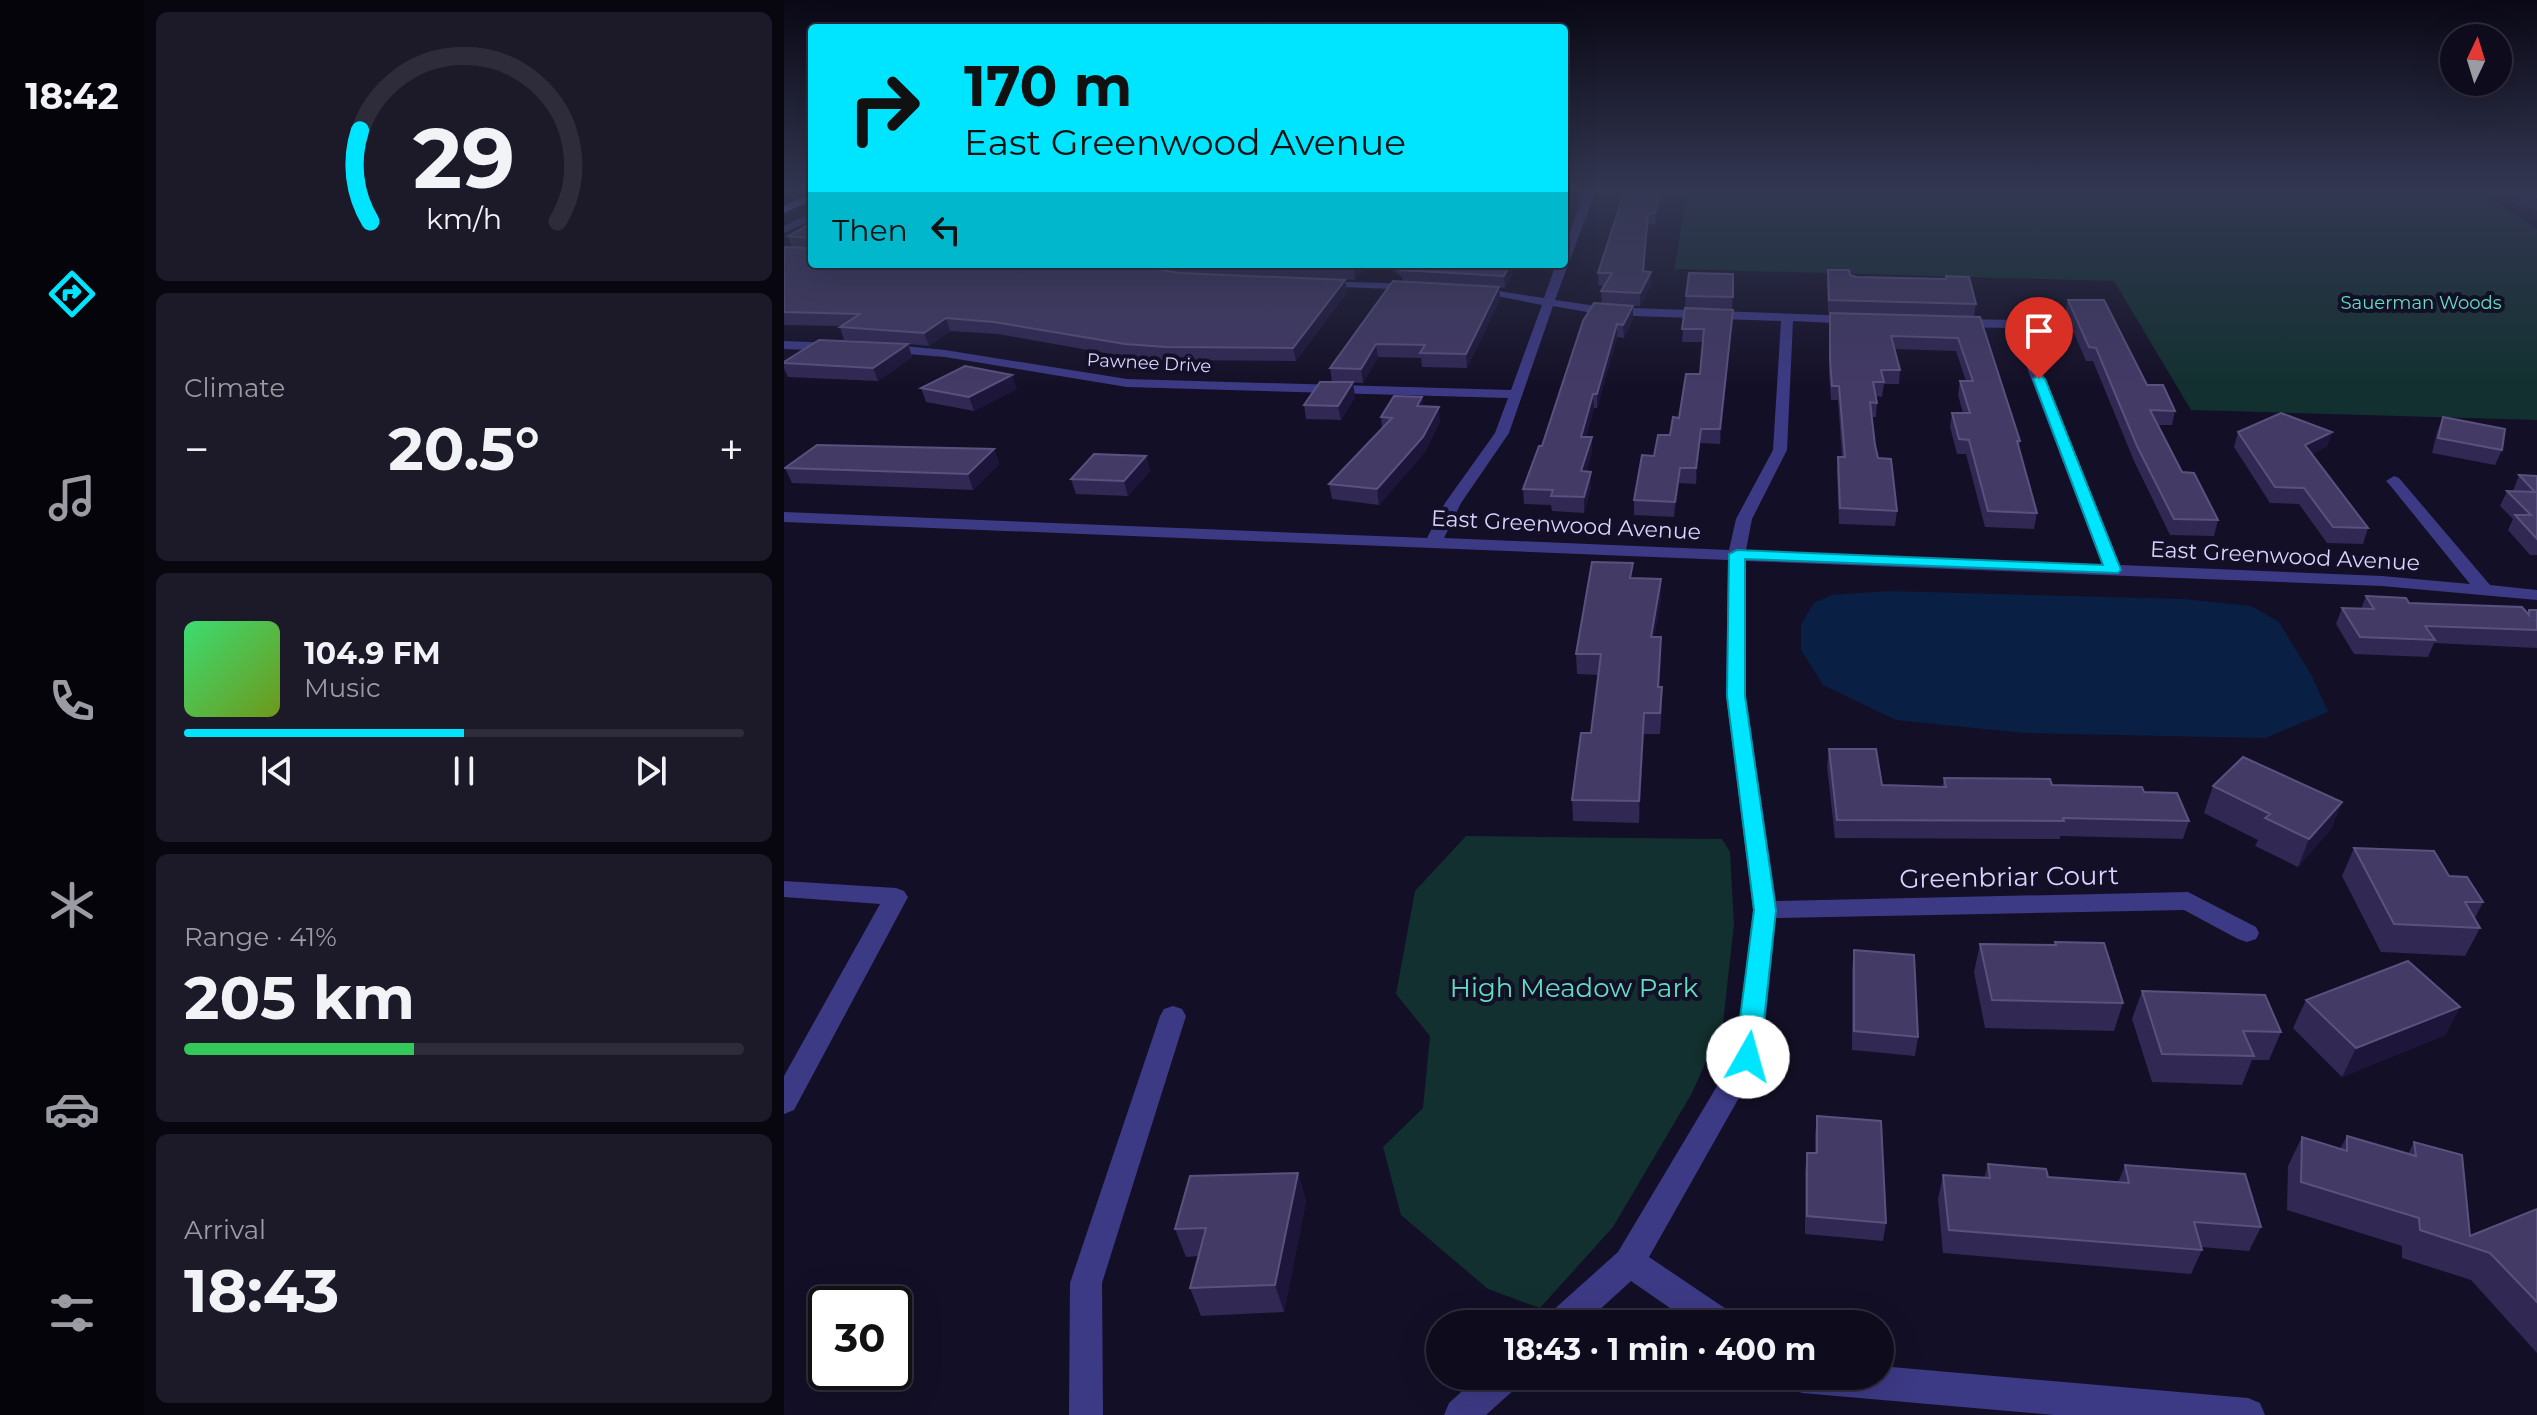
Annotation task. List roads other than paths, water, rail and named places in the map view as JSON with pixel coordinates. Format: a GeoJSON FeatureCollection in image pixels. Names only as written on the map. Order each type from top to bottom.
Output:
{"type":"FeatureCollection","features":[{"type":"Feature","properties":{"kind":"street"},"geometry":{"type":"LineString","coordinates":[[1434,541],[1453,503],[1502,433],[1561,268]]}},
{"type":"Feature","properties":{"kind":"street"},"geometry":{"type":"LineString","coordinates":[[1310,284],[1428,287]]}},
{"type":"Feature","properties":{"kind":"street"},"geometry":{"type":"LineString","coordinates":[[1453,289],[1548,300],[1604,311],[1864,320]]}},
{"type":"Feature","properties":{"kind":"street"},"geometry":{"type":"LineString","coordinates":[[1576,1310],[1629,1262],[1748,1057],[1765,910],[1736,696],[1737,554],[1744,519],[1780,450],[1787,318]]}},
{"type":"Feature","properties":{"kind":"street"},"geometry":{"type":"LineString","coordinates":[[1941,322],[2017,324],[2113,570]]}},
{"type":"Feature","properties":{"kind":"street","name":"Pawnee Drive"},"geometry":{"type":"LineString","coordinates":[[784,345],[949,354],[1087,379],[1127,383],[1514,394]]}},
{"type":"Feature","properties":{"kind":"street"},"geometry":{"type":"LineString","coordinates":[[2394,481],[2485,591]]}},
{"type":"Feature","properties":{"kind":"street","name":"East Greenwood Avenue"},"geometry":{"type":"LineString","coordinates":[[784,517],[2382,581],[2537,595]]}},
{"type":"Feature","properties":{"kind":"street"},"geometry":{"type":"LineString","coordinates":[[784,889],[896,897],[784,1102]]}},
{"type":"Feature","properties":{"kind":"street","name":"Greenbriar Court"},"geometry":{"type":"LineString","coordinates":[[1765,910],[2188,901],[2247,933]]}},
{"type":"Feature","properties":{"kind":"street"},"geometry":{"type":"LineString","coordinates":[[1086,1415],[1086,1283],[1173,1016]]}},
{"type":"Feature","properties":{"kind":"street"},"geometry":{"type":"LineString","coordinates":[[1629,1262],[1700,1310]]}},
{"type":"Feature","properties":{"kind":"street"},"geometry":{"type":"LineString","coordinates":[[1894,1384],[2248,1415]]}},
{"type":"Feature","properties":{"kind":"street"},"geometry":{"type":"LineString","coordinates":[[1461,1415],[1489,1390]]}},
{"type":"Feature","properties":{"kind":"water"},"geometry":{"type":"Polygon","coordinates":[[[1888,591],[2184,599],[2251,606],[2279,622],[2312,676],[2328,712],[2265,738],[2023,733],[1896,720],[1823,685],[1801,650],[1801,624],[1814,603],[1831,595],[1888,591]]]}},
{"type":"Feature","properties":{"kind":"park label","name":"Sauerman Woods"},"geometry":{"type":"Point","coordinates":[2421,303]}},
{"type":"Feature","properties":{"kind":"park label","name":"High Meadow Park"},"geometry":{"type":"Point","coordinates":[1574,988]}}]}
